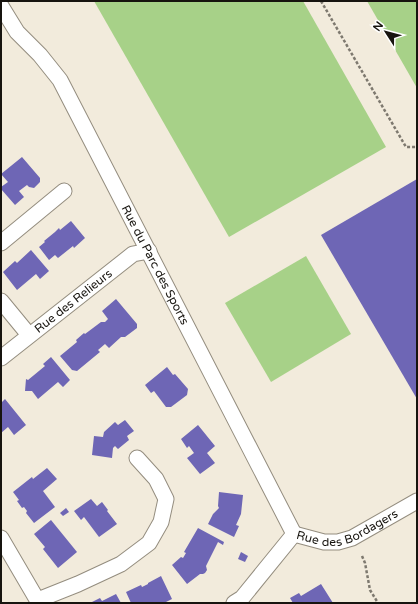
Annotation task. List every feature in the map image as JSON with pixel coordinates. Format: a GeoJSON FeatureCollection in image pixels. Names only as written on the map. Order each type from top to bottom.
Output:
{"type":"FeatureCollection","features":[{"type":"Feature","properties":{"kind":"street","name":"Rue du Parc des Sports"},"geometry":{"type":"LineString","coordinates":[[1,6],[16,32],[40,55],[60,80],[149,250],[294,534]]}},
{"type":"Feature","properties":{"kind":"street"},"geometry":{"type":"LineString","coordinates":[[1,243],[64,191]]}},
{"type":"Feature","properties":{"kind":"street","name":"Rue des Relieurs"},"geometry":{"type":"LineString","coordinates":[[1,358],[133,254],[149,250]]}},
{"type":"Feature","properties":{"kind":"street"},"geometry":{"type":"LineString","coordinates":[[1,301],[29,335]]}},
{"type":"Feature","properties":{"kind":"street"},"geometry":{"type":"LineString","coordinates":[[1,538],[38,601],[121,564],[148,542],[161,522],[166,499],[156,479],[137,458]]}},
{"type":"Feature","properties":{"kind":"street","name":"Rue des Bordagers"},"geometry":{"type":"LineString","coordinates":[[234,603],[242,598],[294,534],[324,542],[338,542],[352,538],[417,501]]}},
{"type":"Feature","properties":{"kind":"path"},"geometry":{"type":"LineString","coordinates":[[321,1],[406,147],[417,147]]}},
{"type":"Feature","properties":{"kind":"path"},"geometry":{"type":"LineString","coordinates":[[362,556],[366,563],[370,590],[378,603]]}},
{"type":"Feature","properties":{"kind":"green space"},"geometry":{"type":"Polygon","coordinates":[[[94,1],[303,1],[386,147],[229,237],[94,1]]]}},
{"type":"Feature","properties":{"kind":"green space"},"geometry":{"type":"Polygon","coordinates":[[[367,1],[417,1],[417,88],[367,1]]]}},
{"type":"Feature","properties":{"kind":"green space"},"geometry":{"type":"Polygon","coordinates":[[[306,256],[351,334],[271,382],[225,303],[306,256]]]}},
{"type":"Feature","properties":{"kind":"building"},"geometry":{"type":"Polygon","coordinates":[[[22,157],[40,178],[40,182],[34,188],[27,185],[19,191],[24,197],[15,205],[1,189],[1,187],[8,182],[1,174],[22,157]]]}},
{"type":"Feature","properties":{"kind":"building"},"geometry":{"type":"Polygon","coordinates":[[[417,179],[417,399],[321,235],[417,179]]]}},
{"type":"Feature","properties":{"kind":"building"},"geometry":{"type":"Polygon","coordinates":[[[71,221],[85,238],[74,248],[73,246],[58,258],[55,255],[49,260],[39,247],[59,228],[60,230],[71,221]]]}},
{"type":"Feature","properties":{"kind":"building"},"geometry":{"type":"Polygon","coordinates":[[[31,250],[49,271],[40,279],[36,274],[17,290],[3,272],[15,261],[17,263],[31,250]]]}},
{"type":"Feature","properties":{"kind":"building"},"geometry":{"type":"Polygon","coordinates":[[[116,299],[137,324],[137,328],[125,337],[121,337],[109,348],[105,344],[98,350],[100,352],[77,371],[72,370],[60,356],[77,342],[76,340],[84,333],[85,334],[101,322],[105,322],[108,319],[102,311],[116,299]]]}},
{"type":"Feature","properties":{"kind":"building"},"geometry":{"type":"Polygon","coordinates":[[[51,357],[70,380],[63,387],[58,382],[38,399],[32,391],[25,391],[26,379],[28,380],[45,366],[43,364],[51,357]]]}},
{"type":"Feature","properties":{"kind":"building"},"geometry":{"type":"Polygon","coordinates":[[[167,367],[188,389],[187,395],[171,407],[166,407],[154,391],[151,393],[145,385],[167,367]]]}},
{"type":"Feature","properties":{"kind":"building"},"geometry":{"type":"Polygon","coordinates":[[[5,399],[26,425],[14,435],[8,427],[1,433],[1,403],[5,399]]]}},
{"type":"Feature","properties":{"kind":"building"},"geometry":{"type":"Polygon","coordinates":[[[125,420],[134,431],[127,436],[129,440],[118,449],[115,446],[113,448],[112,458],[92,455],[94,436],[103,437],[104,432],[115,422],[118,425],[125,420]]]}},
{"type":"Feature","properties":{"kind":"building"},"geometry":{"type":"Polygon","coordinates":[[[198,425],[215,446],[207,453],[215,463],[200,474],[187,458],[194,453],[189,446],[187,448],[181,439],[198,425]]]}},
{"type":"Feature","properties":{"kind":"building"},"geometry":{"type":"Polygon","coordinates":[[[47,468],[57,479],[43,491],[55,507],[34,523],[26,513],[27,511],[24,507],[22,508],[17,501],[19,500],[13,492],[32,477],[33,479],[47,468]]]}},
{"type":"Feature","properties":{"kind":"building"},"geometry":{"type":"Polygon","coordinates":[[[219,492],[243,495],[241,514],[236,525],[239,526],[234,537],[208,524],[213,514],[219,508],[219,492]]]}},
{"type":"Feature","properties":{"kind":"building"},"geometry":{"type":"Polygon","coordinates":[[[91,499],[97,506],[102,502],[117,524],[99,537],[84,517],[81,520],[74,511],[91,499]]]}},
{"type":"Feature","properties":{"kind":"building"},"geometry":{"type":"Polygon","coordinates":[[[66,508],[69,512],[63,516],[60,513],[66,508]]]}},
{"type":"Feature","properties":{"kind":"building"},"geometry":{"type":"Polygon","coordinates":[[[51,520],[77,552],[58,568],[43,549],[45,547],[34,534],[51,520]]]}},
{"type":"Feature","properties":{"kind":"building"},"geometry":{"type":"Polygon","coordinates":[[[198,528],[224,542],[223,545],[218,542],[206,566],[207,570],[205,573],[200,574],[187,584],[172,565],[181,557],[183,558],[186,553],[184,552],[198,528]]]}},
{"type":"Feature","properties":{"kind":"building"},"geometry":{"type":"Polygon","coordinates":[[[241,552],[248,556],[245,562],[238,559],[241,552]]]}},
{"type":"Feature","properties":{"kind":"building"},"geometry":{"type":"Polygon","coordinates":[[[161,576],[172,599],[164,603],[131,603],[126,592],[141,585],[142,587],[161,576]]]}},
{"type":"Feature","properties":{"kind":"building"},"geometry":{"type":"Polygon","coordinates":[[[321,584],[333,603],[293,603],[290,598],[299,593],[301,596],[321,584]]]}},
{"type":"Feature","properties":{"kind":"building"},"geometry":{"type":"Polygon","coordinates":[[[116,594],[121,603],[92,603],[100,598],[102,601],[116,594]]]}}]}
